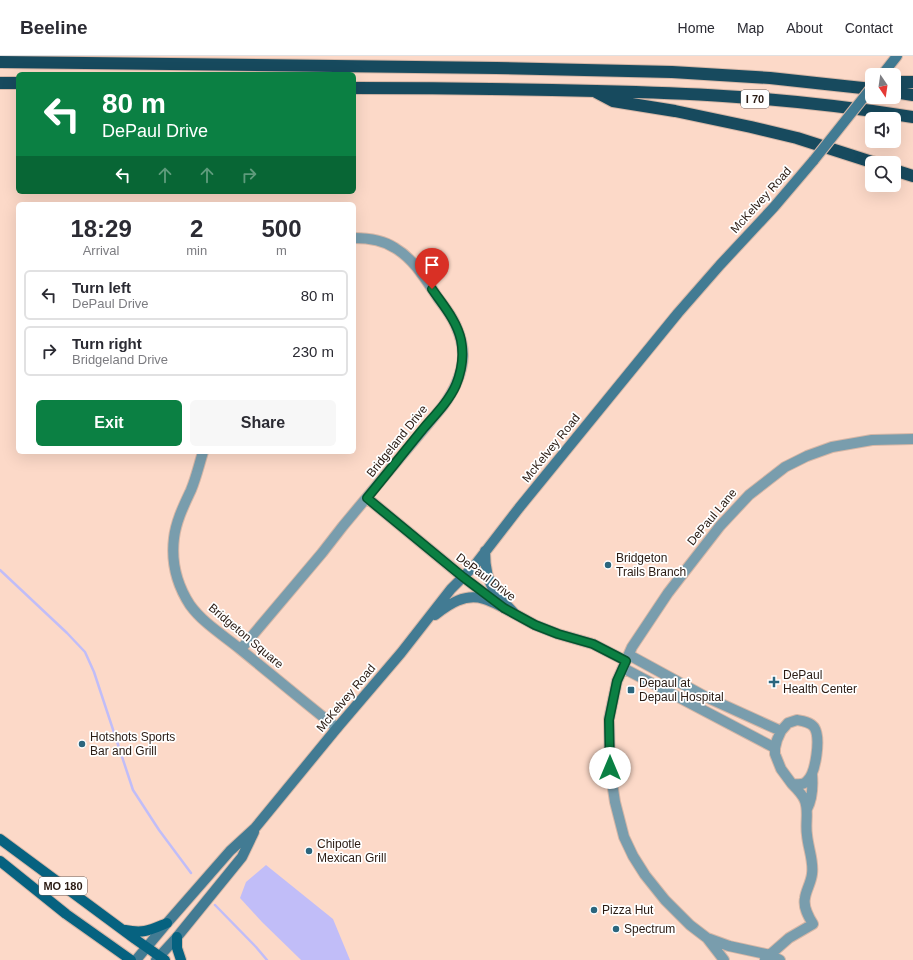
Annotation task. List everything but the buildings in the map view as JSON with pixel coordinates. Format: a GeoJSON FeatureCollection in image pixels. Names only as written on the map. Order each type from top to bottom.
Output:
{"type":"FeatureCollection","features":[{"type":"Feature","properties":{"kind":"highway","name":"I 70"},"geometry":{"type":"LineString","coordinates":[[0,62],[672,72],[865,87]]}},
{"type":"Feature","properties":{"kind":"highway"},"geometry":{"type":"LineString","coordinates":[[816,83],[865,82]]}},
{"type":"Feature","properties":{"kind":"highway"},"geometry":{"type":"LineString","coordinates":[[901,82],[913,82]]}},
{"type":"Feature","properties":{"kind":"highway"},"geometry":{"type":"LineString","coordinates":[[0,83],[16,83]]}},
{"type":"Feature","properties":{"kind":"highway","name":"I 70"},"geometry":{"type":"LineString","coordinates":[[356,88],[536,89],[662,92],[724,96],[867,110],[913,117]]}},
{"type":"Feature","properties":{"kind":"highway"},"geometry":{"type":"LineString","coordinates":[[595,91],[613,101],[675,111],[751,127],[797,138],[865,160]]}},
{"type":"Feature","properties":{"kind":"highway"},"geometry":{"type":"LineString","coordinates":[[901,93],[913,95]]}},
{"type":"Feature","properties":{"kind":"highway"},"geometry":{"type":"LineString","coordinates":[[901,172],[913,176]]}},
{"type":"Feature","properties":{"kind":"main road","name":"MO 180"},"geometry":{"type":"LineString","coordinates":[[0,839],[160,959]]}},
{"type":"Feature","properties":{"kind":"main road","name":"MO 180"},"geometry":{"type":"LineString","coordinates":[[0,861],[60,909],[131,960]]}},
{"type":"Feature","properties":{"kind":"main road"},"geometry":{"type":"LineString","coordinates":[[121,929],[142,932],[167,923]]}},
{"type":"Feature","properties":{"kind":"main road"},"geometry":{"type":"LineString","coordinates":[[177,937],[177,948],[181,960]]}},
{"type":"Feature","properties":{"kind":"main road"},"geometry":{"type":"LineString","coordinates":[[110,946],[116,960]]}},
{"type":"Feature","properties":{"kind":"street"},"geometry":{"type":"LineString","coordinates":[[888,68],[897,56]]}},
{"type":"Feature","properties":{"kind":"street","name":"McKelvey Road"},"geometry":{"type":"LineString","coordinates":[[136,960],[230,851],[255,828],[401,653],[451,589],[474,565],[678,313],[793,185],[865,97]]}},
{"type":"Feature","properties":{"kind":"street","name":"Bridgeland Drive"},"geometry":{"type":"LineString","coordinates":[[242,649],[447,399],[459,376],[463,355],[461,340],[456,326],[422,275],[408,258],[395,248],[378,241],[356,238]]}},
{"type":"Feature","properties":{"kind":"street","name":"DePaul Lane"},"geometry":{"type":"LineString","coordinates":[[780,960],[729,946],[707,938],[690,925],[665,900],[633,856],[624,837],[615,802],[610,768],[609,720],[617,681],[632,647],[668,593],[720,526],[749,495],[785,467],[807,456],[832,447],[872,440],[913,439]]}},
{"type":"Feature","properties":{"kind":"street","name":"Bridgeton Square"},"geometry":{"type":"LineString","coordinates":[[202,454],[195,478],[177,524],[174,538],[174,564],[182,590],[194,610],[206,622],[242,649],[337,728]]}},
{"type":"Feature","properties":{"kind":"street","name":"DePaul Drive"},"geometry":{"type":"LineString","coordinates":[[367,498],[463,577],[504,608],[535,625],[558,634],[593,644],[626,661],[776,748]]}},
{"type":"Feature","properties":{"kind":"street"},"geometry":{"type":"LineString","coordinates":[[485,551],[485,562],[490,583],[495,592],[514,613]]}},
{"type":"Feature","properties":{"kind":"street"},"geometry":{"type":"LineString","coordinates":[[420,628],[446,606],[458,600],[473,597],[484,599],[504,608]]}},
{"type":"Feature","properties":{"kind":"street","name":"DePaul Drive"},"geometry":{"type":"LineString","coordinates":[[626,661],[781,731]]}},
{"type":"Feature","properties":{"kind":"street"},"geometry":{"type":"LineString","coordinates":[[767,957],[789,938],[813,924],[804,904],[812,874],[812,858],[806,834],[807,809],[805,799],[792,784],[781,769],[775,754],[777,740],[781,731],[788,723],[797,720],[810,724],[816,731],[816,756],[812,773],[807,782],[801,785],[792,784]]}},
{"type":"Feature","properties":{"kind":"street"},"geometry":{"type":"LineString","coordinates":[[807,809],[811,802],[813,785],[812,773]]}},
{"type":"Feature","properties":{"kind":"street","name":"McKelvey Road"},"geometry":{"type":"LineString","coordinates":[[160,959],[242,857],[255,828]]}},
{"type":"Feature","properties":{"kind":"street"},"geometry":{"type":"LineString","coordinates":[[707,938],[724,960]]}},
{"type":"Feature","properties":{"kind":"shaded area"},"geometry":{"type":"Polygon","coordinates":[[[266,865],[333,919],[350,960],[301,960],[240,898],[246,882],[266,865]]]}},
{"type":"Feature","properties":{"kind":"waterway"},"geometry":{"type":"LineString","coordinates":[[0,570],[85,652],[94,672],[133,790],[159,830],[191,873]]}},
{"type":"Feature","properties":{"kind":"waterway"},"geometry":{"type":"LineString","coordinates":[[215,905],[267,960]]}},
{"type":"Feature","properties":{"kind":"place","name":"Bridgeton Trails Branch"},"geometry":{"type":"Point","coordinates":[608,565]}},
{"type":"Feature","properties":{"kind":"place","name":"DePaul Health Center"},"geometry":{"type":"Point","coordinates":[774,682]}},
{"type":"Feature","properties":{"kind":"place","name":"Depaul at Depaul Hospital"},"geometry":{"type":"Point","coordinates":[631,690]}},
{"type":"Feature","properties":{"kind":"place","name":"Hotshots Sports Bar and Grill"},"geometry":{"type":"Point","coordinates":[82,744]}},
{"type":"Feature","properties":{"kind":"place","name":"Chipotle Mexican Grill"},"geometry":{"type":"Point","coordinates":[309,851]}},
{"type":"Feature","properties":{"kind":"place","name":"Pizza Hut"},"geometry":{"type":"Point","coordinates":[594,910]}},
{"type":"Feature","properties":{"kind":"place","name":"Spectrum"},"geometry":{"type":"Point","coordinates":[616,929]}},
{"type":"Feature","properties":{"kind":"route"},"geometry":{"type":"LineString","coordinates":[[432,289],[451,317],[459,333],[463,355],[459,376],[443,406],[367,498],[429,550],[504,608],[535,625],[558,634],[593,644],[626,661],[617,681],[609,720],[610,768]]}}]}
